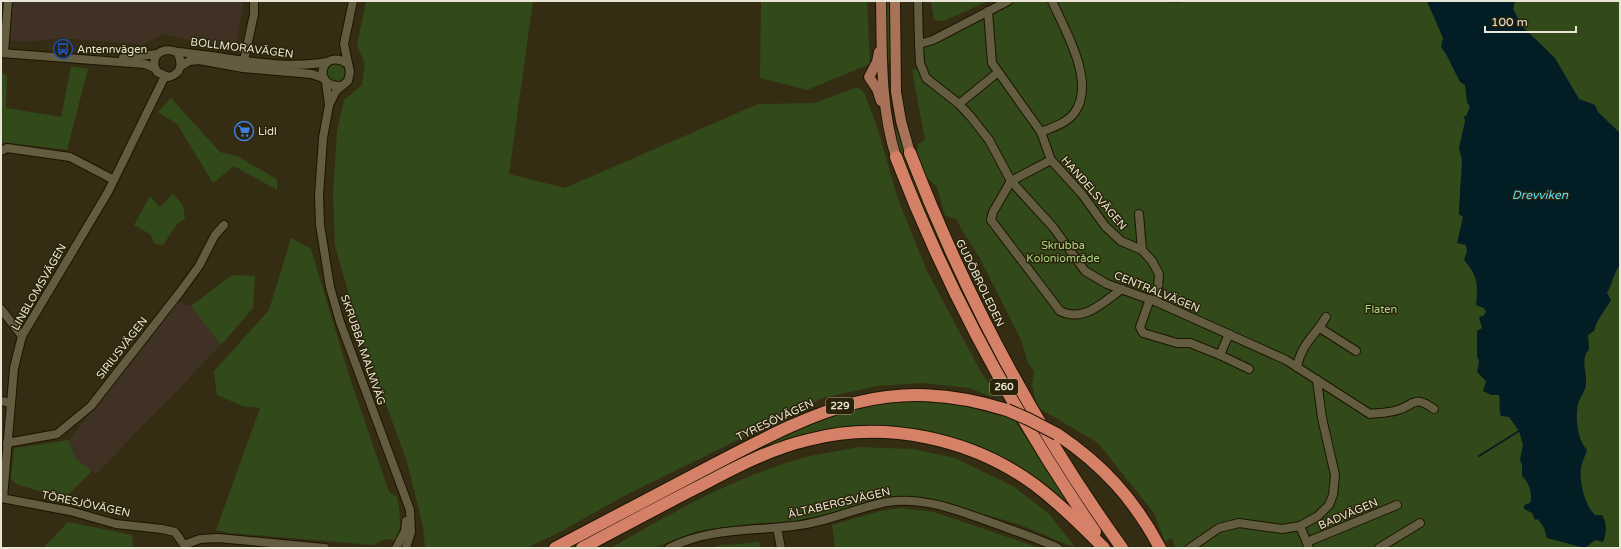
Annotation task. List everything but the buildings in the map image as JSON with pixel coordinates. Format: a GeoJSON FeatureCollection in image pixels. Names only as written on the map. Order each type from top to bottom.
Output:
{"type":"FeatureCollection","features":[{"type":"Feature","properties":{"kind":"highway","name":"GUDÖBROLEDEN"},"geometry":{"type":"LineString","coordinates":[[910,153],[960,272],[1009,370],[1072,476],[1122,548]]}},
{"type":"Feature","properties":{"kind":"highway","name":"260"},"geometry":{"type":"LineString","coordinates":[[896,157],[934,248],[986,353],[1040,448],[1105,548]]}},
{"type":"Feature","properties":{"kind":"highway","name":"TYRESÖVÄGEN"},"geometry":{"type":"LineString","coordinates":[[555,548],[782,429],[837,407],[874,398],[900,395],[930,395],[971,400],[1007,410],[1057,434],[1090,457],[1118,485],[1148,525],[1160,548]]}},
{"type":"Feature","properties":{"kind":"highway"},"geometry":{"type":"LineString","coordinates":[[582,548],[764,455],[808,440],[832,435],[871,432],[898,433],[946,442],[999,463],[1035,485],[1061,506],[1105,548]]}},
{"type":"Feature","properties":{"kind":"main road","name":"260"},"geometry":{"type":"LineString","coordinates":[[881,1],[883,76],[889,131],[896,157]]}},
{"type":"Feature","properties":{"kind":"main road","name":"GUDÖBROLEDEN"},"geometry":{"type":"LineString","coordinates":[[895,1],[895,75],[899,113],[910,153]]}},
{"type":"Feature","properties":{"kind":"main road"},"geometry":{"type":"LineString","coordinates":[[869,77],[877,62],[882,36]]}},
{"type":"Feature","properties":{"kind":"main road"},"geometry":{"type":"LineString","coordinates":[[869,77],[883,76],[891,83],[899,113]]}},
{"type":"Feature","properties":{"kind":"main road"},"geometry":{"type":"LineString","coordinates":[[869,77],[877,89],[889,131]]}},
{"type":"Feature","properties":{"kind":"street"},"geometry":{"type":"LineString","coordinates":[[8,1],[2,53],[145,64],[165,76],[173,76],[180,70],[181,66],[181,59],[177,52],[171,49],[162,50],[157,54],[154,60],[156,70]]}},
{"type":"Feature","properties":{"kind":"street"},"geometry":{"type":"LineString","coordinates":[[243,64],[254,14],[254,1]]}},
{"type":"Feature","properties":{"kind":"street"},"geometry":{"type":"LineString","coordinates":[[344,44],[322,69],[324,80],[333,86],[341,86],[348,81],[350,72],[344,44],[353,1]]}},
{"type":"Feature","properties":{"kind":"street","name":"CENTRALVÄGEN"},"geometry":{"type":"LineString","coordinates":[[918,1],[920,63],[926,78],[959,104],[989,140],[1011,181],[1053,227],[1085,271],[1107,284],[1153,301],[1286,360],[1318,380],[1362,411],[1370,414],[1396,410],[1413,401],[1424,403],[1434,409]]}},
{"type":"Feature","properties":{"kind":"street"},"geometry":{"type":"LineString","coordinates":[[919,44],[933,40],[1008,1]]}},
{"type":"Feature","properties":{"kind":"street"},"geometry":{"type":"LineString","coordinates":[[1041,132],[1063,123],[1074,112],[1082,100],[1081,73],[1074,51],[1052,1]]}},
{"type":"Feature","properties":{"kind":"street","name":"HANDELSVÄGEN"},"geometry":{"type":"LineString","coordinates":[[988,11],[992,63],[997,73],[1041,132],[1051,160],[1121,241],[1142,250]]}},
{"type":"Feature","properties":{"kind":"street","name":"BOLLMORAVÄGEN"},"geometry":{"type":"LineString","coordinates":[[177,52],[243,64],[312,74],[324,80]]}},
{"type":"Feature","properties":{"kind":"street"},"geometry":{"type":"LineString","coordinates":[[93,59],[131,58],[157,54]]}},
{"type":"Feature","properties":{"kind":"street"},"geometry":{"type":"LineString","coordinates":[[329,60],[340,59],[348,64]]}},
{"type":"Feature","properties":{"kind":"street","name":"BOLLMORAVÄGEN"},"geometry":{"type":"LineString","coordinates":[[181,66],[189,61],[199,60],[292,66],[329,60]]}},
{"type":"Feature","properties":{"kind":"street","name":"LINBLOMSVÄGEN"},"geometry":{"type":"LineString","coordinates":[[150,104],[157,80],[156,70]]}},
{"type":"Feature","properties":{"kind":"street"},"geometry":{"type":"LineString","coordinates":[[959,104],[997,73]]}},
{"type":"Feature","properties":{"kind":"street","name":"LINBLOMSVÄGEN"},"geometry":{"type":"LineString","coordinates":[[2,498],[14,368],[22,336],[114,180],[165,76]]}},
{"type":"Feature","properties":{"kind":"street","name":"SKRUBBA MALMVÄG"},"geometry":{"type":"LineString","coordinates":[[324,80],[329,105],[322,151],[319,196],[320,225],[326,265],[340,322],[410,510],[411,532],[406,548]]}},
{"type":"Feature","properties":{"kind":"street","name":"SKRUBBA MALMVÄG"},"geometry":{"type":"LineString","coordinates":[[329,105],[341,86]]}},
{"type":"Feature","properties":{"kind":"street"},"geometry":{"type":"LineString","coordinates":[[1,151],[7,148],[70,157],[114,180]]}},
{"type":"Feature","properties":{"kind":"street","name":"HANDELSVÄGEN"},"geometry":{"type":"LineString","coordinates":[[1011,181],[1051,160]]}},
{"type":"Feature","properties":{"kind":"street"},"geometry":{"type":"LineString","coordinates":[[1011,181],[993,212],[991,220],[1060,311],[1068,315],[1086,314],[1122,289]]}},
{"type":"Feature","properties":{"kind":"street"},"geometry":{"type":"LineString","coordinates":[[1139,214],[1142,250],[1152,261],[1159,274],[1153,301],[1140,327],[1143,333],[1176,343],[1190,343],[1220,354],[1249,369]]}},
{"type":"Feature","properties":{"kind":"street","name":"SIRIUSVÄGEN"},"geometry":{"type":"LineString","coordinates":[[7,443],[57,434],[91,406],[180,292],[199,266],[215,235],[224,226]]}},
{"type":"Feature","properties":{"kind":"street"},"geometry":{"type":"LineString","coordinates":[[1,309],[22,336]]}},
{"type":"Feature","properties":{"kind":"street"},"geometry":{"type":"LineString","coordinates":[[1297,367],[1303,348],[1320,328],[1326,317]]}},
{"type":"Feature","properties":{"kind":"street"},"geometry":{"type":"LineString","coordinates":[[1320,328],[1356,351]]}},
{"type":"Feature","properties":{"kind":"street"},"geometry":{"type":"LineString","coordinates":[[1220,354],[1229,334]]}},
{"type":"Feature","properties":{"kind":"street"},"geometry":{"type":"LineString","coordinates":[[1190,548],[1219,528],[1239,523],[1282,529],[1300,526],[1318,516],[1329,505],[1333,495],[1334,475],[1322,418],[1318,380]]}},
{"type":"Feature","properties":{"kind":"street"},"geometry":{"type":"LineString","coordinates":[[1,401],[11,403]]}},
{"type":"Feature","properties":{"kind":"street","name":"TÖRESJÖVÄGEN"},"geometry":{"type":"LineString","coordinates":[[2,498],[70,512],[108,522],[169,530],[176,532],[181,546],[200,539],[218,538],[325,548]]}},
{"type":"Feature","properties":{"kind":"street","name":"ÄLTABERGSVÄGEN"},"geometry":{"type":"LineString","coordinates":[[669,548],[697,537],[721,531],[777,528],[814,522],[877,504],[914,501],[926,502],[950,508],[1030,536],[1058,548]]}},
{"type":"Feature","properties":{"kind":"street","name":"SKRUBBA MALMVÄG"},"geometry":{"type":"LineString","coordinates":[[396,548],[405,531],[406,502]]}},
{"type":"Feature","properties":{"kind":"street","name":"BADVÄGEN"},"geometry":{"type":"LineString","coordinates":[[1308,545],[1396,505]]}},
{"type":"Feature","properties":{"kind":"street"},"geometry":{"type":"LineString","coordinates":[[1379,548],[1420,523]]}},
{"type":"Feature","properties":{"kind":"street"},"geometry":{"type":"LineString","coordinates":[[1300,526],[1308,545]]}},
{"type":"Feature","properties":{"kind":"street"},"geometry":{"type":"LineString","coordinates":[[777,528],[781,548]]}},
{"type":"Feature","properties":{"kind":"shaded area"},"geometry":{"type":"Polygon","coordinates":[[[1,1],[244,1],[235,47],[188,40],[163,34],[143,45],[62,38],[27,42],[1,40],[1,1]]]}},
{"type":"Feature","properties":{"kind":"shaded area"},"geometry":{"type":"Polygon","coordinates":[[[178,302],[191,306],[221,345],[96,474],[75,458],[69,440],[178,302]]]}},
{"type":"Feature","properties":{"kind":"green space"},"geometry":{"type":"Polygon","coordinates":[[[366,1],[533,1],[509,174],[565,188],[758,104],[814,103],[858,87],[865,94],[878,130],[898,199],[927,271],[981,372],[991,387],[992,397],[969,388],[923,383],[877,386],[823,398],[626,495],[558,533],[526,548],[425,548],[423,526],[407,462],[360,333],[335,246],[333,192],[337,132],[344,100],[362,85],[365,63],[357,46],[366,1]]]}},
{"type":"Feature","properties":{"kind":"green space"},"geometry":{"type":"Polygon","coordinates":[[[761,1],[867,1],[870,64],[807,90],[760,78],[761,1]]]}},
{"type":"Feature","properties":{"kind":"green space"},"geometry":{"type":"Polygon","coordinates":[[[886,1],[892,1],[892,53],[886,72],[884,60],[886,1]]]}},
{"type":"Feature","properties":{"kind":"green space"},"geometry":{"type":"Polygon","coordinates":[[[931,1],[988,1],[944,21],[934,20],[931,1]]]}},
{"type":"Feature","properties":{"kind":"green space","name":"Flaten"},"geometry":{"type":"Polygon","coordinates":[[[1017,1],[1144,1],[1178,3],[1188,1],[1620,1],[1620,548],[1175,548],[1172,538],[1165,542],[1154,513],[1098,443],[1037,407],[1032,385],[1034,371],[1028,363],[1021,340],[978,255],[961,229],[957,219],[945,216],[937,187],[925,176],[917,153],[918,144],[925,140],[912,70],[925,66],[922,49],[989,13],[1017,1]]]}},
{"type":"Feature","properties":{"kind":"green space"},"geometry":{"type":"Polygon","coordinates":[[[336,64],[342,67],[345,73],[342,79],[336,82],[330,79],[327,73],[330,67],[336,64]]]}},
{"type":"Feature","properties":{"kind":"green space"},"geometry":{"type":"Polygon","coordinates":[[[71,66],[88,69],[67,150],[1,142],[1,73],[7,75],[6,108],[61,117],[71,66]]]}},
{"type":"Feature","properties":{"kind":"green space"},"geometry":{"type":"Polygon","coordinates":[[[888,89],[893,122],[957,281],[1026,411],[1021,409],[954,282],[902,160],[891,122],[888,89]]]}},
{"type":"Feature","properties":{"kind":"green space"},"geometry":{"type":"Polygon","coordinates":[[[171,98],[220,152],[237,156],[277,179],[277,190],[234,166],[213,183],[177,124],[158,112],[171,98]]]}},
{"type":"Feature","properties":{"kind":"green space"},"geometry":{"type":"Polygon","coordinates":[[[173,194],[183,205],[185,219],[178,223],[163,245],[155,244],[150,234],[134,225],[150,196],[160,207],[173,194]]]}},
{"type":"Feature","properties":{"kind":"green space"},"geometry":{"type":"Polygon","coordinates":[[[291,238],[311,249],[349,375],[389,492],[397,497],[400,529],[397,541],[387,539],[373,545],[229,533],[216,530],[260,408],[242,406],[217,395],[214,371],[269,310],[291,238]]]}},
{"type":"Feature","properties":{"kind":"green space"},"geometry":{"type":"Polygon","coordinates":[[[232,275],[255,276],[253,308],[221,345],[191,306],[232,275]]]}},
{"type":"Feature","properties":{"kind":"green space"},"geometry":{"type":"Polygon","coordinates":[[[925,401],[959,405],[1014,419],[1074,512],[1035,480],[909,430],[763,450],[574,548],[564,548],[746,453],[807,424],[849,410],[889,402],[925,401]]]}},
{"type":"Feature","properties":{"kind":"green space"},"geometry":{"type":"Polygon","coordinates":[[[69,440],[75,458],[92,471],[64,499],[16,484],[11,479],[14,448],[69,440]]]}},
{"type":"Feature","properties":{"kind":"green space"},"geometry":{"type":"Polygon","coordinates":[[[858,447],[913,449],[955,458],[1013,486],[1049,514],[1076,548],[1018,524],[921,497],[882,499],[833,513],[790,522],[758,523],[697,531],[654,548],[611,548],[699,499],[745,478],[800,459],[858,447]]]}},
{"type":"Feature","properties":{"kind":"green space"},"geometry":{"type":"Polygon","coordinates":[[[900,508],[934,512],[1040,548],[835,548],[832,525],[880,511],[900,508]]]}},
{"type":"Feature","properties":{"kind":"green space"},"geometry":{"type":"Polygon","coordinates":[[[68,522],[132,535],[133,548],[43,548],[68,522]]]}},
{"type":"Feature","properties":{"kind":"green space"},"geometry":{"type":"Polygon","coordinates":[[[759,542],[760,548],[710,548],[716,546],[759,542]]]}},
{"type":"Feature","properties":{"kind":"water","name":"Drevviken"},"geometry":{"type":"Polygon","coordinates":[[[1427,1],[1515,1],[1513,9],[1522,26],[1555,58],[1579,99],[1595,105],[1598,112],[1620,133],[1620,265],[1607,293],[1611,300],[1597,322],[1594,331],[1588,335],[1589,349],[1586,353],[1584,361],[1586,386],[1577,409],[1579,434],[1587,450],[1581,468],[1581,480],[1584,493],[1591,511],[1595,515],[1602,515],[1606,528],[1603,542],[1595,540],[1585,548],[1547,538],[1544,528],[1538,519],[1535,520],[1532,513],[1524,509],[1524,505],[1530,503],[1531,492],[1522,476],[1522,465],[1520,460],[1523,445],[1519,431],[1509,417],[1501,416],[1499,395],[1491,395],[1483,391],[1486,381],[1477,372],[1479,361],[1477,357],[1477,331],[1482,328],[1479,317],[1483,316],[1486,312],[1484,308],[1476,305],[1476,281],[1472,271],[1464,260],[1467,251],[1466,245],[1457,243],[1463,217],[1459,214],[1462,160],[1459,148],[1465,121],[1464,116],[1466,116],[1470,107],[1467,102],[1465,85],[1460,82],[1441,47],[1443,38],[1427,1]]]}},
{"type":"Feature","properties":{"kind":"waterway"},"geometry":{"type":"LineString","coordinates":[[1479,456],[1519,431]]}},
{"type":"Feature","properties":{"kind":"place","name":"Antennvägen"},"geometry":{"type":"Point","coordinates":[63,49]}},
{"type":"Feature","properties":{"kind":"place","name":"Lidl"},"geometry":{"type":"Point","coordinates":[244,131]}},
{"type":"Feature","properties":{"kind":"park label","name":"Skrubba Koloniområde"},"geometry":{"type":"Point","coordinates":[1063,251]}}]}
